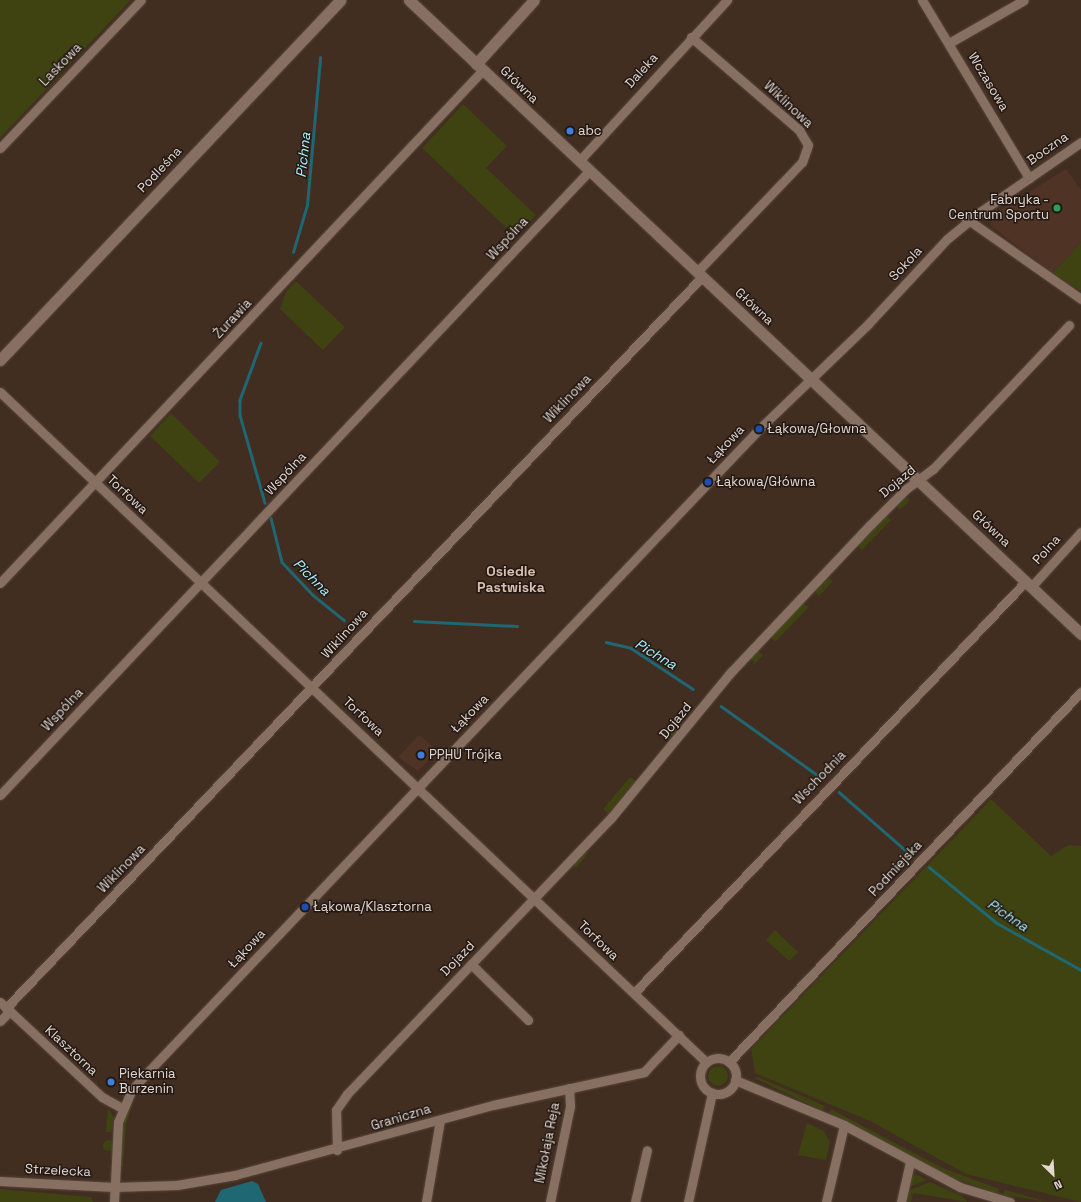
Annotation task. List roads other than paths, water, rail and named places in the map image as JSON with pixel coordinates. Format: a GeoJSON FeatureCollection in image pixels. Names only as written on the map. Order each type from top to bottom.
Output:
{"type":"FeatureCollection","features":[{"type":"Feature","properties":{"kind":"street","name":"Laskowa"},"geometry":{"type":"LineString","coordinates":[[0,148],[141,0]]}},
{"type":"Feature","properties":{"kind":"street","name":"Podleśna"},"geometry":{"type":"LineString","coordinates":[[0,360],[340,0]]}},
{"type":"Feature","properties":{"kind":"street","name":"Główna"},"geometry":{"type":"LineString","coordinates":[[409,0],[810,379],[1029,583],[1081,634]]}},
{"type":"Feature","properties":{"kind":"street"},"geometry":{"type":"LineString","coordinates":[[480,67],[534,0]]}},
{"type":"Feature","properties":{"kind":"street","name":"Daleka"},"geometry":{"type":"LineString","coordinates":[[579,161],[691,37],[727,0]]}},
{"type":"Feature","properties":{"kind":"street","name":"Wczasowa"},"geometry":{"type":"LineString","coordinates":[[922,0],[1029,178]]}},
{"type":"Feature","properties":{"kind":"street"},"geometry":{"type":"LineString","coordinates":[[949,43],[1024,0]]}},
{"type":"Feature","properties":{"kind":"street","name":"Wiklinowa"},"geometry":{"type":"LineString","coordinates":[[0,1022],[5,1007],[313,689],[700,275],[802,162],[808,145],[799,130],[691,37]]}},
{"type":"Feature","properties":{"kind":"street","name":"Żurawia"},"geometry":{"type":"LineString","coordinates":[[0,583],[95,483],[480,67]]}},
{"type":"Feature","properties":{"kind":"street","name":"Boczna"},"geometry":{"type":"LineString","coordinates":[[1029,178],[1081,142]]}},
{"type":"Feature","properties":{"kind":"street","name":"Wspólna"},"geometry":{"type":"LineString","coordinates":[[0,795],[589,171]]}},
{"type":"Feature","properties":{"kind":"street","name":"Sokola"},"geometry":{"type":"LineString","coordinates":[[810,379],[966,219],[1029,178]]}},
{"type":"Feature","properties":{"kind":"street"},"geometry":{"type":"LineString","coordinates":[[966,219],[1081,299]]}},
{"type":"Feature","properties":{"kind":"street","name":"Dojazd"},"geometry":{"type":"LineString","coordinates":[[337,1150],[335,1119],[340,1102],[611,818],[731,672],[870,525],[918,480],[933,470],[1069,325]]}},
{"type":"Feature","properties":{"kind":"street","name":"Łąkowa"},"geometry":{"type":"LineString","coordinates":[[122,1108],[144,1076],[810,379]]}},
{"type":"Feature","properties":{"kind":"street","name":"Torfowa"},"geometry":{"type":"LineString","coordinates":[[0,392],[313,689],[419,787],[706,1062]]}},
{"type":"Feature","properties":{"kind":"street","name":"Polna"},"geometry":{"type":"LineString","coordinates":[[1029,583],[1081,532]]}},
{"type":"Feature","properties":{"kind":"street","name":"Wschodnia"},"geometry":{"type":"LineString","coordinates":[[634,993],[1029,583]]}},
{"type":"Feature","properties":{"kind":"street","name":"Podmiejska"},"geometry":{"type":"LineString","coordinates":[[729,1062],[1081,692]]}},
{"type":"Feature","properties":{"kind":"street"},"geometry":{"type":"LineString","coordinates":[[471,964],[528,1020]]}},
{"type":"Feature","properties":{"kind":"street","name":"Klasztorna"},"geometry":{"type":"LineString","coordinates":[[5,1007],[102,1097],[122,1108]]}},
{"type":"Feature","properties":{"kind":"street","name":"Graniczna"},"geometry":{"type":"LineString","coordinates":[[114,1187],[207,1181],[337,1150],[440,1120],[569,1088],[644,1072],[679,1035]]}},
{"type":"Feature","properties":{"kind":"street"},"geometry":{"type":"LineString","coordinates":[[717,1058],[729,1062],[735,1070],[735,1080],[724,1093],[712,1093],[704,1087],[700,1077],[706,1062],[717,1058]]}},
{"type":"Feature","properties":{"kind":"street"},"geometry":{"type":"LineString","coordinates":[[735,1080],[844,1125],[977,1198],[1010,1202]]}},
{"type":"Feature","properties":{"kind":"street","name":"Mikołaja Reja"},"geometry":{"type":"LineString","coordinates":[[550,1202],[570,1106],[569,1088]]}},
{"type":"Feature","properties":{"kind":"street"},"geometry":{"type":"LineString","coordinates":[[688,1202],[712,1093]]}},
{"type":"Feature","properties":{"kind":"street"},"geometry":{"type":"LineString","coordinates":[[114,1202],[114,1187],[122,1108]]}},
{"type":"Feature","properties":{"kind":"street"},"geometry":{"type":"LineString","coordinates":[[426,1202],[440,1120]]}},
{"type":"Feature","properties":{"kind":"street"},"geometry":{"type":"LineString","coordinates":[[826,1202],[844,1125]]}},
{"type":"Feature","properties":{"kind":"street"},"geometry":{"type":"LineString","coordinates":[[635,1202],[647,1150]]}},
{"type":"Feature","properties":{"kind":"street"},"geometry":{"type":"LineString","coordinates":[[902,1202],[910,1162]]}},
{"type":"Feature","properties":{"kind":"street","name":"Strzelecka"},"geometry":{"type":"LineString","coordinates":[[0,1181],[114,1187]]}},
{"type":"Feature","properties":{"kind":"water"},"geometry":{"type":"Polygon","coordinates":[[[252,1181],[258,1184],[266,1202],[215,1202],[221,1190],[252,1181]]]}},
{"type":"Feature","properties":{"kind":"waterway","name":"Pichna"},"geometry":{"type":"LineString","coordinates":[[293,252],[307,205],[320,58]]}},
{"type":"Feature","properties":{"kind":"waterway","name":"Pichna"},"geometry":{"type":"LineString","coordinates":[[261,343],[240,400],[240,415],[265,503]]}},
{"type":"Feature","properties":{"kind":"waterway","name":"Pichna"},"geometry":{"type":"LineString","coordinates":[[271,518],[282,562],[313,595],[344,620]]}},
{"type":"Feature","properties":{"kind":"waterway","name":"Pichna"},"geometry":{"type":"LineString","coordinates":[[414,621],[517,626]]}},
{"type":"Feature","properties":{"kind":"waterway","name":"Pichna"},"geometry":{"type":"LineString","coordinates":[[606,642],[631,648],[693,689]]}},
{"type":"Feature","properties":{"kind":"waterway","name":"Pichna"},"geometry":{"type":"LineString","coordinates":[[721,706],[823,779]]}},
{"type":"Feature","properties":{"kind":"waterway","name":"Pichna"},"geometry":{"type":"LineString","coordinates":[[839,792],[912,856]]}},
{"type":"Feature","properties":{"kind":"waterway","name":"Pichna"},"geometry":{"type":"LineString","coordinates":[[929,867],[997,923],[1081,970]]}},
{"type":"Feature","properties":{"kind":"place","name":"abc"},"geometry":{"type":"Point","coordinates":[570,131]}},
{"type":"Feature","properties":{"kind":"place","name":"Fabryka - Centrum Sportu"},"geometry":{"type":"Point","coordinates":[1057,208]}},
{"type":"Feature","properties":{"kind":"place","name":"Łąkowa/Głowna"},"geometry":{"type":"Point","coordinates":[759,429]}},
{"type":"Feature","properties":{"kind":"place","name":"Łąkowa/Główna"},"geometry":{"type":"Point","coordinates":[708,482]}},
{"type":"Feature","properties":{"kind":"place","name":"PPHU Trójka"},"geometry":{"type":"Point","coordinates":[421,755]}},
{"type":"Feature","properties":{"kind":"place","name":"Łąkowa/Klasztorna"},"geometry":{"type":"Point","coordinates":[305,907]}},
{"type":"Feature","properties":{"kind":"place","name":"Piekarnia Burzenin"},"geometry":{"type":"Point","coordinates":[111,1082]}},
{"type":"Feature","properties":{"kind":"district","name":"Osiedle Pastwiska"},"geometry":{"type":"Point","coordinates":[511,580]}}]}
